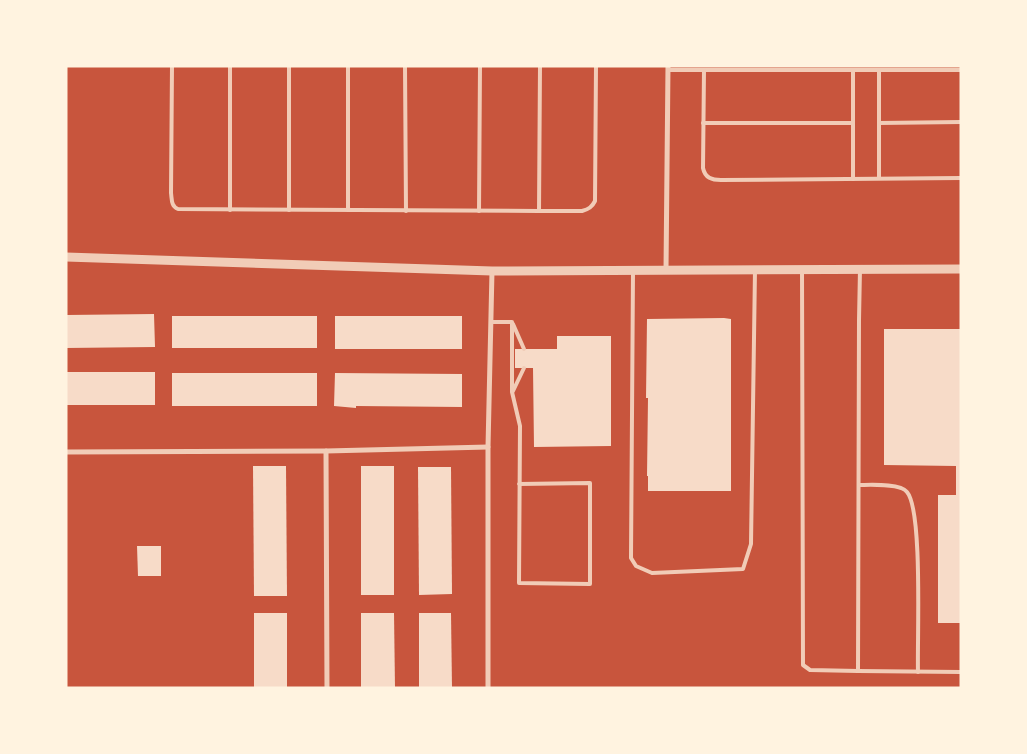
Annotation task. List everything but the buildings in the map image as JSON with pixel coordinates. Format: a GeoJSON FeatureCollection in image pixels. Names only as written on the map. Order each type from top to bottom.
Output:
{"type":"FeatureCollection","features":[{"type":"Feature","properties":{"kind":"street"},"geometry":{"type":"LineString","coordinates":[[666,270],[668,68]]}},
{"type":"Feature","properties":{"kind":"street"},"geometry":{"type":"LineString","coordinates":[[66,257],[492,271],[961,269]]}},
{"type":"Feature","properties":{"kind":"street"},"geometry":{"type":"LineString","coordinates":[[488,688],[488,448],[492,271]]}},
{"type":"Feature","properties":{"kind":"street"},"geometry":{"type":"LineString","coordinates":[[66,452],[488,448]]}},
{"type":"Feature","properties":{"kind":"street"},"geometry":{"type":"LineString","coordinates":[[326,451],[328,688]]}},
{"type":"Feature","properties":{"kind":"lane"},"geometry":{"type":"LineString","coordinates":[[172,66],[172,204],[174,206],[181,210],[406,211],[582,211],[588,209],[595,201],[596,66]]}},
{"type":"Feature","properties":{"kind":"lane"},"geometry":{"type":"LineString","coordinates":[[230,66],[230,210]]}},
{"type":"Feature","properties":{"kind":"lane"},"geometry":{"type":"LineString","coordinates":[[289,66],[289,210]]}},
{"type":"Feature","properties":{"kind":"lane"},"geometry":{"type":"LineString","coordinates":[[348,66],[348,210]]}},
{"type":"Feature","properties":{"kind":"lane"},"geometry":{"type":"LineString","coordinates":[[405,66],[406,211]]}},
{"type":"Feature","properties":{"kind":"lane"},"geometry":{"type":"LineString","coordinates":[[479,211],[480,66]]}},
{"type":"Feature","properties":{"kind":"lane"},"geometry":{"type":"LineString","coordinates":[[539,211],[540,66]]}},
{"type":"Feature","properties":{"kind":"lane"},"geometry":{"type":"LineString","coordinates":[[668,68],[704,70],[961,70]]}},
{"type":"Feature","properties":{"kind":"lane"},"geometry":{"type":"LineString","coordinates":[[704,70],[704,171],[706,176],[711,179],[961,178]]}},
{"type":"Feature","properties":{"kind":"lane"},"geometry":{"type":"LineString","coordinates":[[853,70],[853,178]]}},
{"type":"Feature","properties":{"kind":"lane"},"geometry":{"type":"LineString","coordinates":[[879,70],[879,178]]}},
{"type":"Feature","properties":{"kind":"lane"},"geometry":{"type":"LineString","coordinates":[[703,123],[853,122]]}},
{"type":"Feature","properties":{"kind":"lane"},"geometry":{"type":"LineString","coordinates":[[879,122],[961,122]]}},
{"type":"Feature","properties":{"kind":"lane"},"geometry":{"type":"LineString","coordinates":[[802,269],[803,665],[810,670],[961,672]]}},
{"type":"Feature","properties":{"kind":"lane"},"geometry":{"type":"LineString","coordinates":[[858,671],[858,320],[860,269]]}},
{"type":"Feature","properties":{"kind":"lane"},"geometry":{"type":"LineString","coordinates":[[633,270],[631,558],[636,566],[652,573],[744,569],[751,544],[755,270]]}},
{"type":"Feature","properties":{"kind":"lane"},"geometry":{"type":"LineString","coordinates":[[491,322],[512,322]]}},
{"type":"Feature","properties":{"kind":"lane"},"geometry":{"type":"LineString","coordinates":[[512,322],[524,350]]}},
{"type":"Feature","properties":{"kind":"lane"},"geometry":{"type":"LineString","coordinates":[[512,322],[512,392],[520,426],[519,484],[519,583],[590,584],[590,483],[519,484]]}},
{"type":"Feature","properties":{"kind":"lane"},"geometry":{"type":"LineString","coordinates":[[512,392],[524,368]]}},
{"type":"Feature","properties":{"kind":"lane"},"geometry":{"type":"LineString","coordinates":[[858,485],[896,486],[906,490],[913,503],[917,534],[918,672]]}}]}
